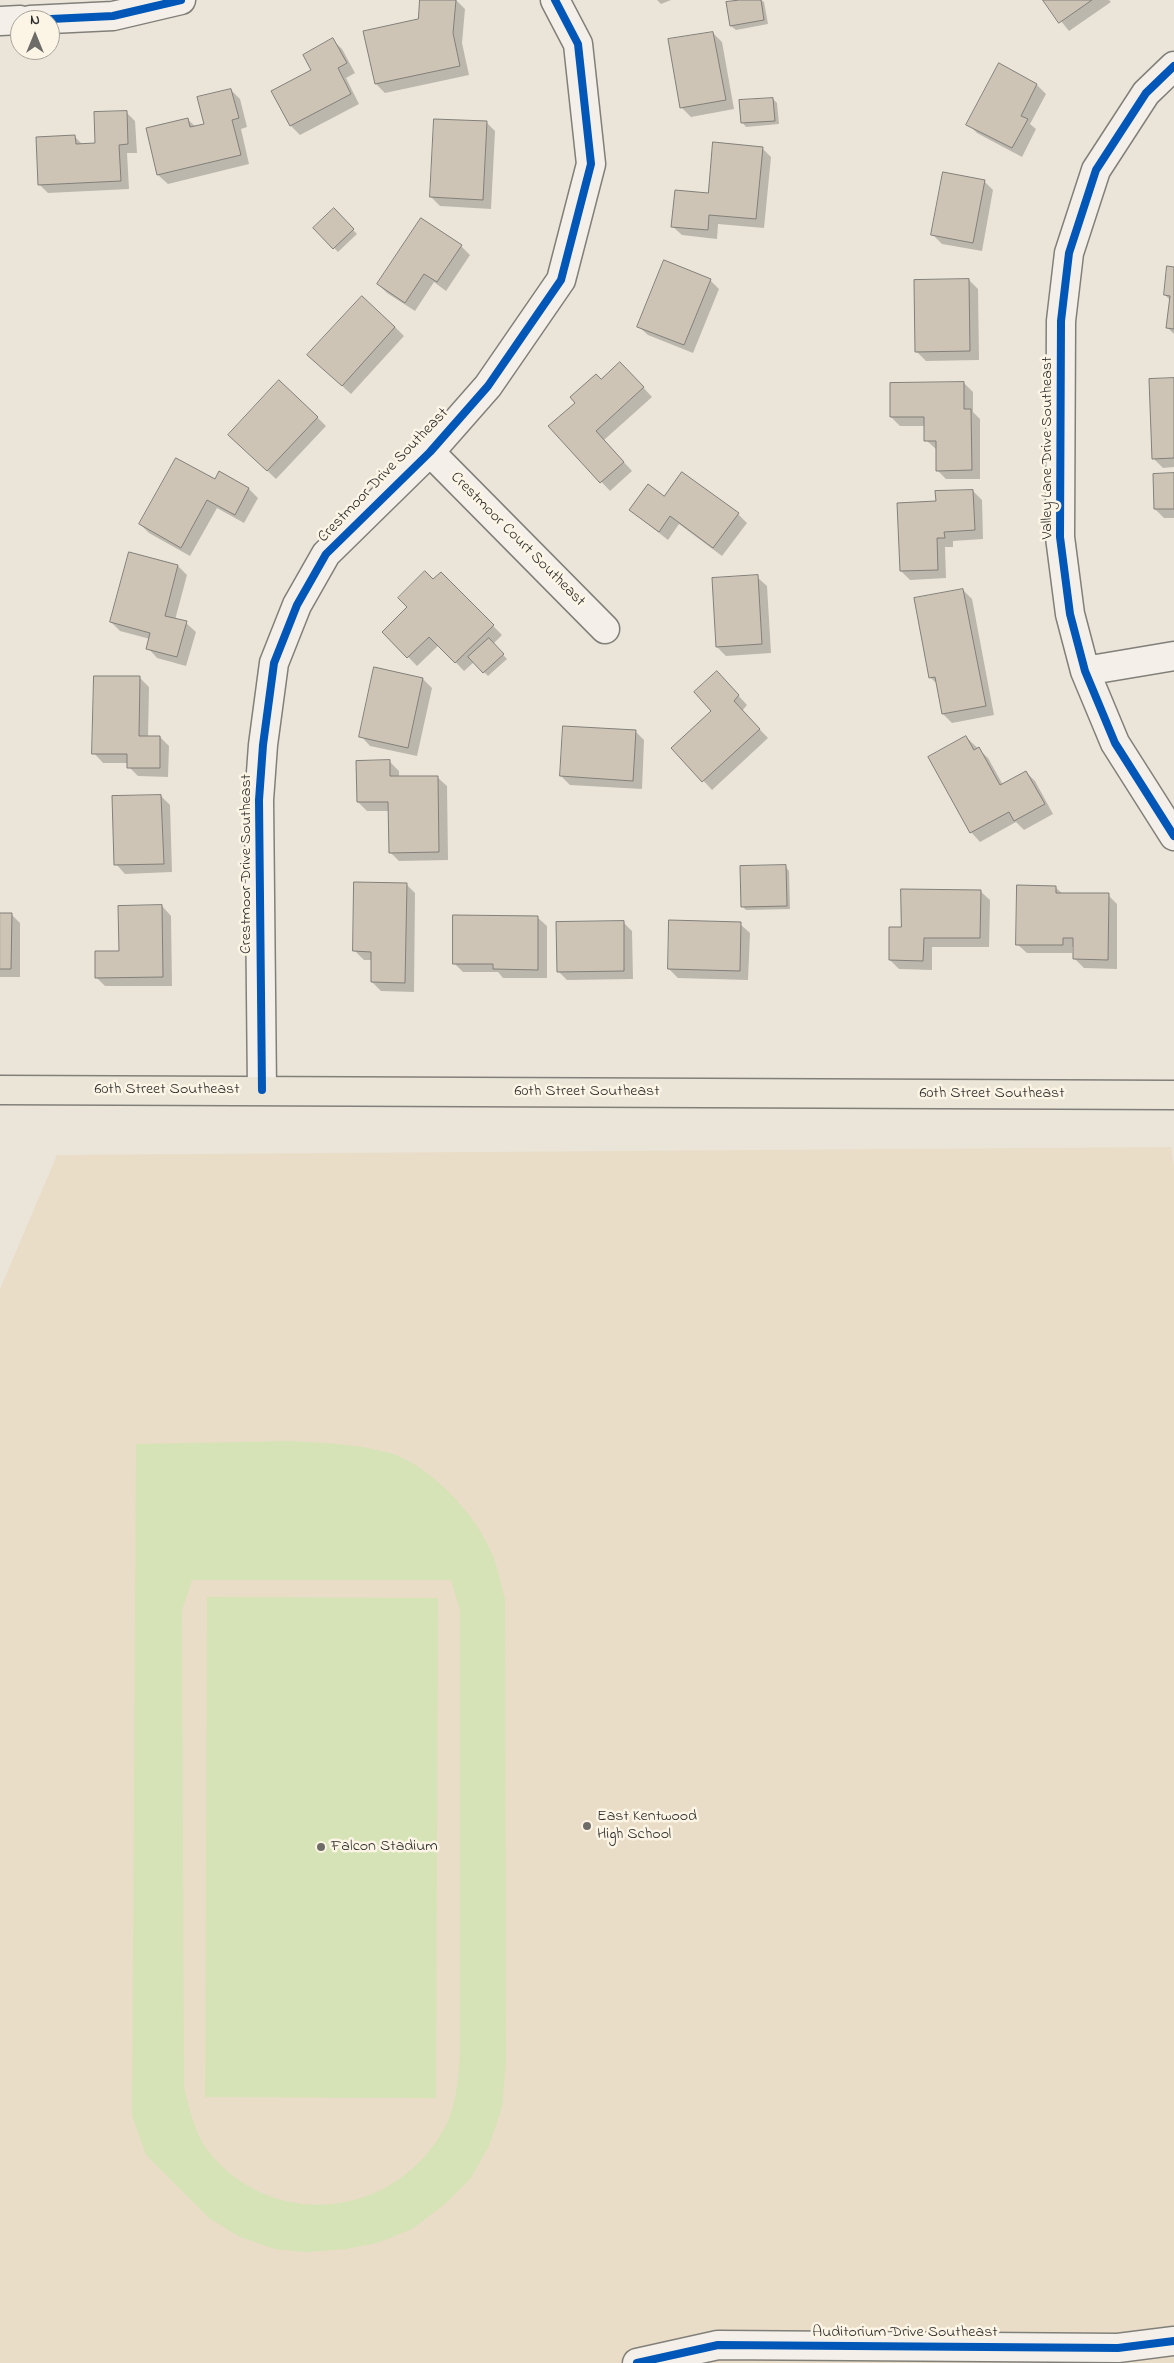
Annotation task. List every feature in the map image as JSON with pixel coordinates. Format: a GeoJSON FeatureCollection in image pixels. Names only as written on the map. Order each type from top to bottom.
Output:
{"type":"FeatureCollection","features":[{"type":"Feature","properties":{"kind":"main road","name":"60th Street Southeast"},"geometry":{"type":"LineString","coordinates":[[0,1090],[1174,1095]]}},
{"type":"Feature","properties":{"kind":"street"},"geometry":{"type":"LineString","coordinates":[[60,19],[113,16],[181,0]]}},
{"type":"Feature","properties":{"kind":"street","name":"Crestmoor Drive Southeast"},"geometry":{"type":"LineString","coordinates":[[262,1090],[259,800],[263,745],[274,662],[296,605],[326,554],[430,452],[488,386],[561,280],[590,164],[578,44],[554,0]]}},
{"type":"Feature","properties":{"kind":"street","name":"Valley Lane Drive Southeast"},"geometry":{"type":"LineString","coordinates":[[1174,66],[1146,93],[1096,170],[1069,253],[1061,321],[1060,537],[1070,614],[1085,671],[1115,743],[1174,836]]}},
{"type":"Feature","properties":{"kind":"street","name":"Crestmoor Court Southeast"},"geometry":{"type":"LineString","coordinates":[[430,452],[605,629]]}},
{"type":"Feature","properties":{"kind":"street"},"geometry":{"type":"LineString","coordinates":[[1085,671],[1174,656]]}},
{"type":"Feature","properties":{"kind":"street","name":"Auditorium Drive Southeast"},"geometry":{"type":"LineString","coordinates":[[637,2363],[718,2345],[980,2355],[1118,2348],[1174,2341]]}},
{"type":"Feature","properties":{"kind":"shaded area","name":"East Kentwood High School"},"geometry":{"type":"Polygon","coordinates":[[[1171,1147],[1174,1167],[1174,2363],[0,2363],[0,1289],[57,1155],[1171,1147]]]}},
{"type":"Feature","properties":{"kind":"green space"},"geometry":{"type":"Polygon","coordinates":[[[291,1441],[329,1443],[390,1453],[405,1459],[421,1469],[452,1496],[478,1527],[494,1559],[505,1599],[506,2062],[502,2107],[489,2146],[470,2179],[445,2204],[412,2229],[377,2243],[346,2249],[306,2252],[275,2249],[240,2237],[209,2218],[146,2155],[132,2116],[136,1444],[291,1441]],[[192,1580],[182,1610],[184,2087],[196,2129],[208,2151],[235,2177],[266,2195],[299,2203],[333,2204],[366,2196],[397,2181],[424,2158],[445,2127],[452,2110],[460,2053],[460,1610],[451,1580],[192,1580]]]}},
{"type":"Feature","properties":{"kind":"green space","name":"Falcon Stadium"},"geometry":{"type":"Polygon","coordinates":[[[207,1597],[438,1598],[436,2098],[205,2097],[207,1597]]]}},
{"type":"Feature","properties":{"kind":"building"},"geometry":{"type":"Polygon","coordinates":[[[420,0],[456,0],[453,33],[460,66],[375,84],[363,31],[418,19],[420,0]]]}},
{"type":"Feature","properties":{"kind":"building"},"geometry":{"type":"Polygon","coordinates":[[[761,0],[764,20],[730,26],[726,2],[761,0]]]}},
{"type":"Feature","properties":{"kind":"building"},"geometry":{"type":"Polygon","coordinates":[[[1043,0],[1092,0],[1059,23],[1043,0]]]}},
{"type":"Feature","properties":{"kind":"building"},"geometry":{"type":"Polygon","coordinates":[[[713,32],[726,100],[680,108],[668,39],[713,32]]]}},
{"type":"Feature","properties":{"kind":"building"},"geometry":{"type":"Polygon","coordinates":[[[333,38],[347,63],[338,68],[351,94],[290,126],[271,91],[311,70],[303,55],[333,38]]]}},
{"type":"Feature","properties":{"kind":"building"},"geometry":{"type":"Polygon","coordinates":[[[999,63],[1037,84],[1021,116],[1028,119],[1012,148],[966,125],[999,63]]]}},
{"type":"Feature","properties":{"kind":"building"},"geometry":{"type":"Polygon","coordinates":[[[231,89],[239,118],[232,120],[241,155],[157,175],[146,128],[188,118],[190,127],[204,124],[197,97],[231,89]]]}},
{"type":"Feature","properties":{"kind":"building"},"geometry":{"type":"Polygon","coordinates":[[[773,98],[775,121],[741,123],[739,100],[773,98]]]}},
{"type":"Feature","properties":{"kind":"building"},"geometry":{"type":"Polygon","coordinates":[[[127,111],[128,144],[119,145],[121,181],[38,185],[36,137],[75,135],[76,144],[95,143],[94,112],[127,111]]]}},
{"type":"Feature","properties":{"kind":"building"},"geometry":{"type":"Polygon","coordinates":[[[434,119],[487,121],[483,200],[430,197],[434,119]]]}},
{"type":"Feature","properties":{"kind":"building"},"geometry":{"type":"Polygon","coordinates":[[[713,142],[763,147],[756,219],[709,215],[708,230],[671,227],[675,190],[708,193],[713,142]]]}},
{"type":"Feature","properties":{"kind":"building"},"geometry":{"type":"Polygon","coordinates":[[[943,172],[985,180],[973,243],[931,235],[943,172]]]}},
{"type":"Feature","properties":{"kind":"building"},"geometry":{"type":"Polygon","coordinates":[[[334,208],[354,229],[333,249],[313,228],[334,208]]]}},
{"type":"Feature","properties":{"kind":"building"},"geometry":{"type":"Polygon","coordinates":[[[421,218],[462,245],[437,282],[424,274],[405,303],[377,284],[421,218]]]}},
{"type":"Feature","properties":{"kind":"building"},"geometry":{"type":"Polygon","coordinates":[[[664,260],[711,279],[684,345],[637,327],[664,260]]]}},
{"type":"Feature","properties":{"kind":"building"},"geometry":{"type":"Polygon","coordinates":[[[1167,266],[1174,267],[1174,329],[1166,328],[1170,296],[1164,295],[1167,266]]]}},
{"type":"Feature","properties":{"kind":"building"},"geometry":{"type":"Polygon","coordinates":[[[969,279],[970,351],[915,352],[914,280],[969,279]]]}},
{"type":"Feature","properties":{"kind":"building"},"geometry":{"type":"Polygon","coordinates":[[[362,296],[395,327],[342,386],[307,355],[362,296]]]}},
{"type":"Feature","properties":{"kind":"building"},"geometry":{"type":"Polygon","coordinates":[[[620,362],[644,387],[596,431],[624,462],[600,483],[548,426],[575,403],[570,397],[596,374],[601,379],[620,362]]]}},
{"type":"Feature","properties":{"kind":"building"},"geometry":{"type":"Polygon","coordinates":[[[1174,378],[1174,458],[1152,459],[1149,379],[1174,378]]]}},
{"type":"Feature","properties":{"kind":"building"},"geometry":{"type":"Polygon","coordinates":[[[279,380],[318,417],[267,471],[228,435],[279,380]]]}},
{"type":"Feature","properties":{"kind":"building"},"geometry":{"type":"Polygon","coordinates":[[[964,382],[964,409],[971,409],[972,470],[936,471],[936,441],[924,441],[924,417],[890,417],[890,383],[964,382]]]}},
{"type":"Feature","properties":{"kind":"building"},"geometry":{"type":"Polygon","coordinates":[[[176,458],[215,479],[219,471],[249,488],[235,515],[207,500],[181,548],[139,524],[176,458]]]}},
{"type":"Feature","properties":{"kind":"building"},"geometry":{"type":"Polygon","coordinates":[[[682,472],[739,513],[713,548],[670,516],[659,532],[629,510],[648,484],[664,496],[682,472]]]}},
{"type":"Feature","properties":{"kind":"building"},"geometry":{"type":"Polygon","coordinates":[[[1174,473],[1174,509],[1154,509],[1153,474],[1174,473]]]}},
{"type":"Feature","properties":{"kind":"building"},"geometry":{"type":"Polygon","coordinates":[[[973,490],[975,530],[944,532],[945,538],[937,538],[938,570],[900,571],[897,503],[936,501],[935,491],[973,490]]]}},
{"type":"Feature","properties":{"kind":"building"},"geometry":{"type":"Polygon","coordinates":[[[129,552],[178,565],[165,616],[187,621],[177,657],[146,649],[150,633],[110,622],[129,552]]]}},
{"type":"Feature","properties":{"kind":"building"},"geometry":{"type":"Polygon","coordinates":[[[425,571],[433,579],[441,572],[494,625],[455,663],[429,637],[407,658],[382,632],[407,607],[398,598],[425,571]]]}},
{"type":"Feature","properties":{"kind":"building"},"geometry":{"type":"Polygon","coordinates":[[[758,575],[762,644],[716,647],[712,578],[758,575]]]}},
{"type":"Feature","properties":{"kind":"building"},"geometry":{"type":"Polygon","coordinates":[[[963,589],[986,706],[942,714],[935,677],[929,678],[914,598],[963,589]]]}},
{"type":"Feature","properties":{"kind":"building"},"geometry":{"type":"Polygon","coordinates":[[[489,638],[504,654],[483,673],[468,657],[489,638]]]}},
{"type":"Feature","properties":{"kind":"building"},"geometry":{"type":"Polygon","coordinates":[[[374,667],[423,678],[408,748],[359,737],[374,667]]]}},
{"type":"Feature","properties":{"kind":"building"},"geometry":{"type":"Polygon","coordinates":[[[717,671],[739,695],[734,701],[760,729],[702,782],[671,748],[711,711],[694,692],[717,671]]]}},
{"type":"Feature","properties":{"kind":"building"},"geometry":{"type":"Polygon","coordinates":[[[94,676],[140,676],[139,736],[160,736],[160,768],[127,768],[127,754],[92,754],[94,676]]]}},
{"type":"Feature","properties":{"kind":"building"},"geometry":{"type":"Polygon","coordinates":[[[563,726],[636,730],[633,781],[560,776],[563,726]]]}},
{"type":"Feature","properties":{"kind":"building"},"geometry":{"type":"Polygon","coordinates":[[[966,736],[974,750],[979,747],[1000,785],[1026,771],[1045,804],[1014,821],[1009,812],[970,833],[928,757],[966,736]]]}},
{"type":"Feature","properties":{"kind":"building"},"geometry":{"type":"Polygon","coordinates":[[[390,760],[390,776],[438,776],[439,852],[389,853],[388,802],[357,802],[356,761],[390,760]]]}},
{"type":"Feature","properties":{"kind":"building"},"geometry":{"type":"Polygon","coordinates":[[[161,795],[164,864],[114,865],[112,796],[161,795]]]}},
{"type":"Feature","properties":{"kind":"building"},"geometry":{"type":"Polygon","coordinates":[[[786,865],[787,906],[741,907],[740,866],[786,865]]]}},
{"type":"Feature","properties":{"kind":"building"},"geometry":{"type":"Polygon","coordinates":[[[354,882],[407,883],[405,983],[371,982],[371,952],[353,951],[354,882]]]}},
{"type":"Feature","properties":{"kind":"building"},"geometry":{"type":"Polygon","coordinates":[[[1017,885],[1056,886],[1056,893],[1109,893],[1108,960],[1073,959],[1073,938],[1063,938],[1063,945],[1016,945],[1017,885]]]}},
{"type":"Feature","properties":{"kind":"building"},"geometry":{"type":"Polygon","coordinates":[[[901,889],[981,890],[980,938],[924,938],[923,961],[889,960],[889,927],[901,927],[901,889]]]}},
{"type":"Feature","properties":{"kind":"building"},"geometry":{"type":"Polygon","coordinates":[[[162,905],[163,977],[95,978],[95,951],[119,951],[118,906],[162,905]]]}},
{"type":"Feature","properties":{"kind":"building"},"geometry":{"type":"Polygon","coordinates":[[[0,913],[12,913],[11,969],[0,969],[0,913]]]}},
{"type":"Feature","properties":{"kind":"building"},"geometry":{"type":"Polygon","coordinates":[[[453,915],[538,916],[538,970],[493,969],[493,964],[453,964],[453,915]]]}},
{"type":"Feature","properties":{"kind":"building"},"geometry":{"type":"Polygon","coordinates":[[[669,920],[741,922],[740,971],[668,969],[669,920]]]}},
{"type":"Feature","properties":{"kind":"building"},"geometry":{"type":"Polygon","coordinates":[[[624,921],[624,971],[557,972],[556,922],[624,921]]]}},
{"type":"Feature","properties":{"kind":"cycle path"},"geometry":{"type":"LineString","coordinates":[[60,19],[113,16],[181,0]]}},
{"type":"Feature","properties":{"kind":"cycle path"},"geometry":{"type":"LineString","coordinates":[[262,1090],[259,800],[263,745],[274,663],[297,605],[326,554],[430,452],[488,386],[561,280],[591,164],[578,44],[555,0]]}},
{"type":"Feature","properties":{"kind":"cycle path"},"geometry":{"type":"LineString","coordinates":[[1174,66],[1146,93],[1096,170],[1069,253],[1061,321],[1060,537],[1070,614],[1085,671],[1115,743],[1174,836]]}},
{"type":"Feature","properties":{"kind":"cycle path"},"geometry":{"type":"LineString","coordinates":[[637,2363],[718,2345],[1118,2348],[1174,2341]]}},
{"type":"Feature","properties":{"kind":"place","name":"East Kentwood High School"},"geometry":{"type":"Point","coordinates":[587,1826]}},
{"type":"Feature","properties":{"kind":"place","name":"Falcon Stadium"},"geometry":{"type":"Point","coordinates":[321,1847]}}]}
